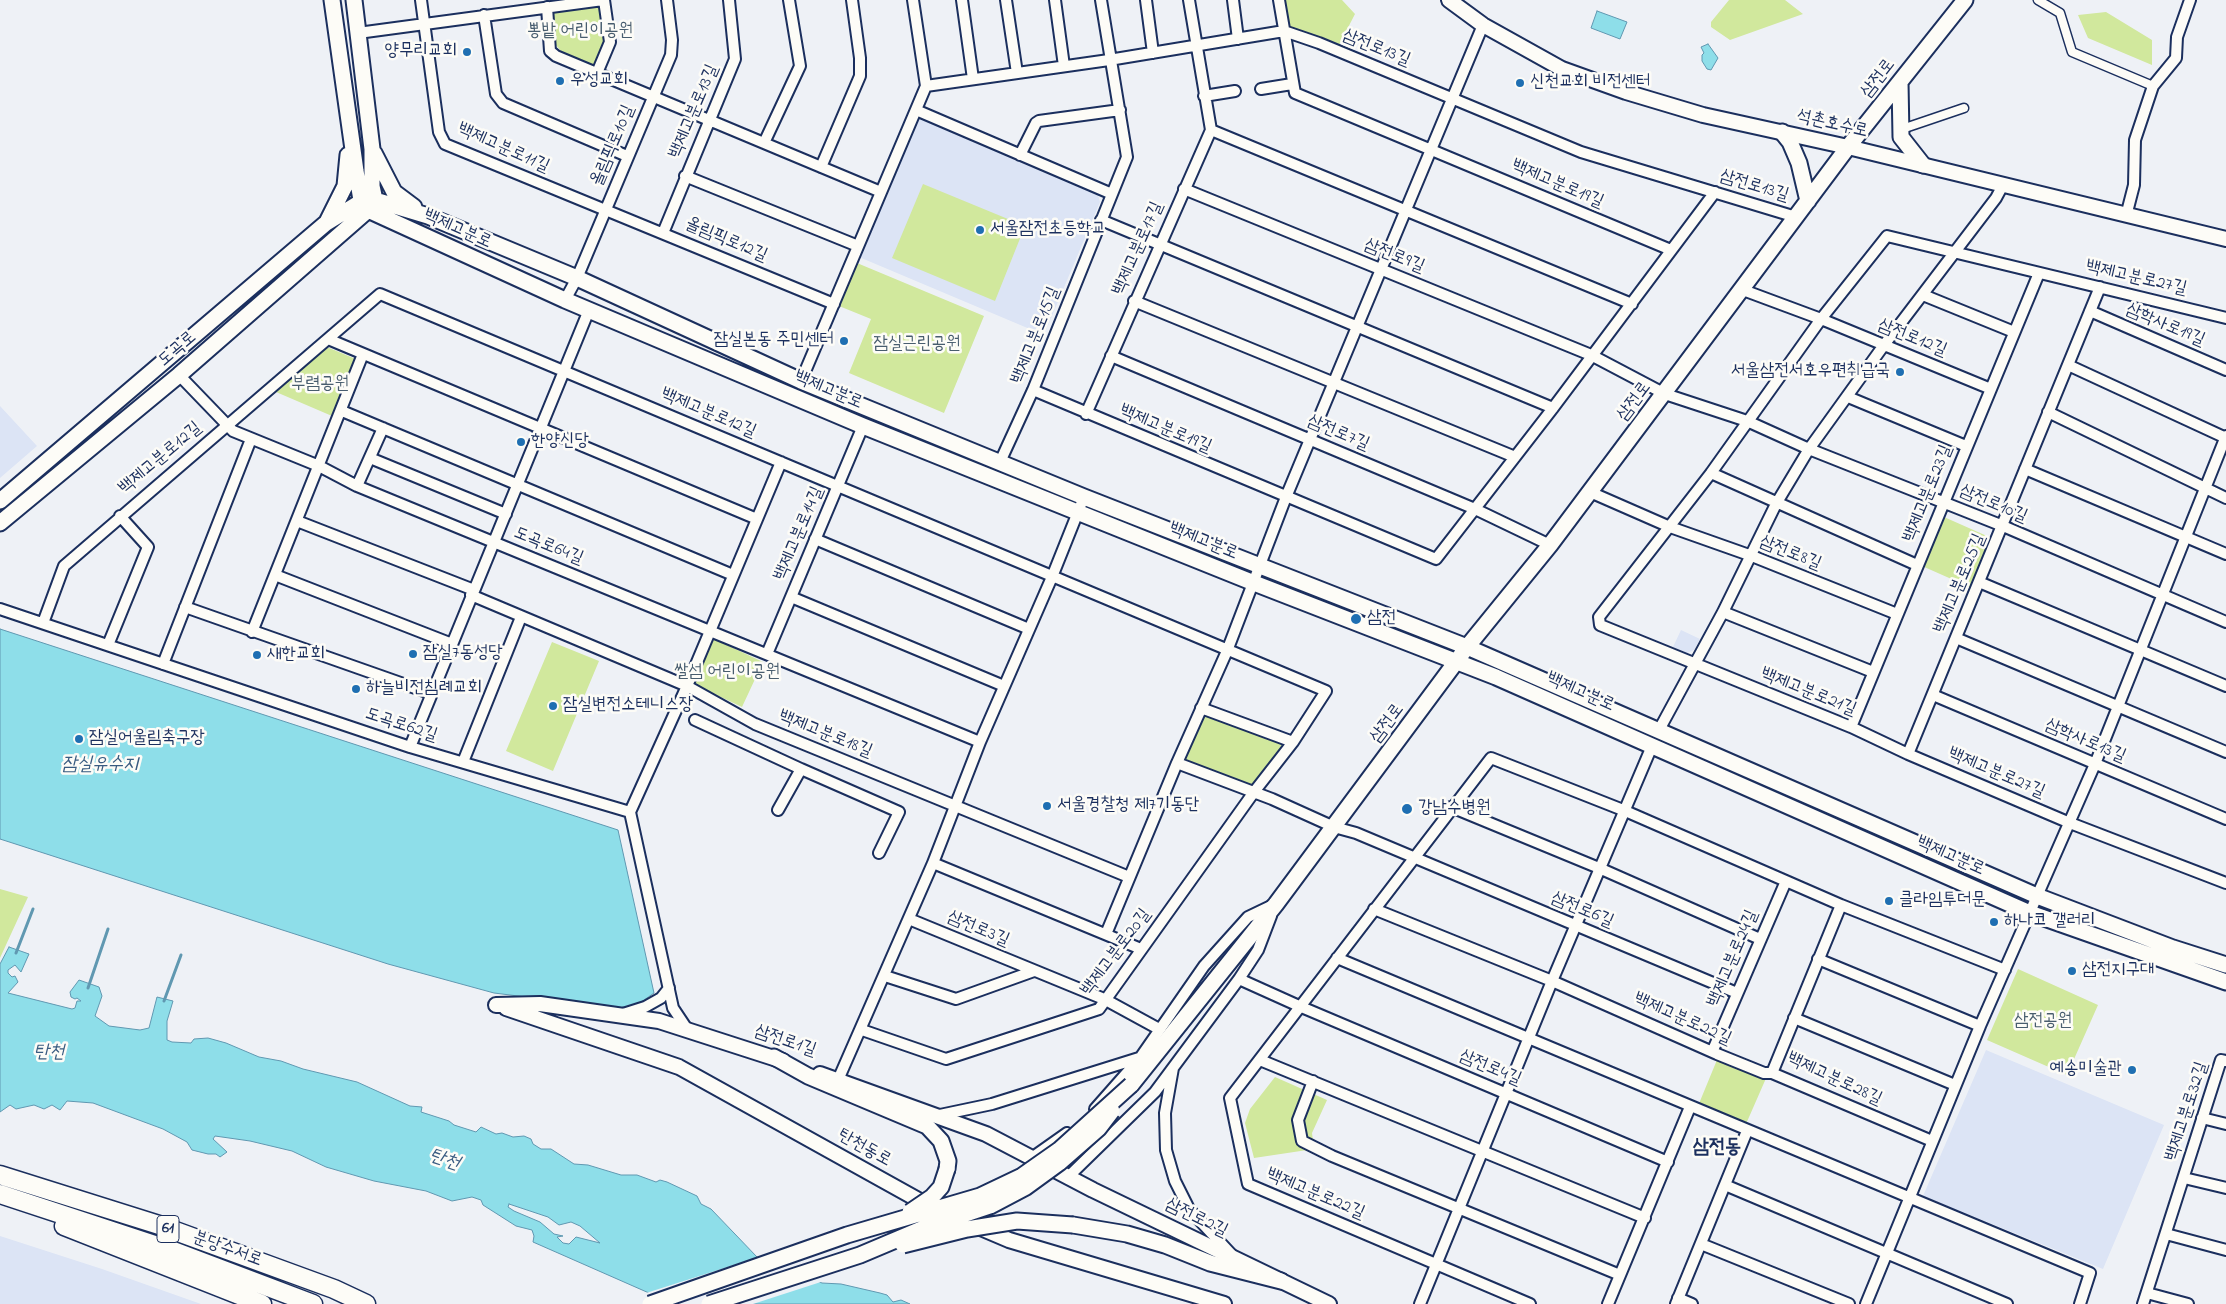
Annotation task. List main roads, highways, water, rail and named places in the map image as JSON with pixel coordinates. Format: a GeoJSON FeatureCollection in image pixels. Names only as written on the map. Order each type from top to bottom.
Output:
{"type":"FeatureCollection","features":[{"type":"Feature","properties":{"kind":"highway","name":"분당수서로"},"geometry":{"type":"LineString","coordinates":[[0,1175],[159,1225],[326,1286],[366,1304]]}},
{"type":"Feature","properties":{"kind":"highway","name":"분당수서로"},"geometry":{"type":"LineString","coordinates":[[0,1194],[181,1254],[313,1304]]}},
{"type":"Feature","properties":{"kind":"highway"},"geometry":{"type":"LineString","coordinates":[[23,1201],[64,1226],[262,1304]]}},
{"type":"Feature","properties":{"kind":"main road"},"geometry":{"type":"LineString","coordinates":[[332,0],[350,126],[370,201]]}},
{"type":"Feature","properties":{"kind":"main road"},"geometry":{"type":"LineString","coordinates":[[354,0],[372,149],[370,201]]}},
{"type":"Feature","properties":{"kind":"main road","name":"삼전로"},"geometry":{"type":"LineString","coordinates":[[1131,1084],[1276,904],[1458,662],[1467,647],[1550,545],[1848,148],[1965,0]]}},
{"type":"Feature","properties":{"kind":"main road"},"geometry":{"type":"LineString","coordinates":[[1900,82],[1901,137],[1923,166]]}},
{"type":"Feature","properties":{"kind":"main road"},"geometry":{"type":"LineString","coordinates":[[326,224],[345,186],[350,126]]}},
{"type":"Feature","properties":{"kind":"main road"},"geometry":{"type":"LineString","coordinates":[[1782,132],[1790,142],[1800,163],[1808,201]]}},
{"type":"Feature","properties":{"kind":"main road"},"geometry":{"type":"LineString","coordinates":[[372,149],[394,192],[428,216]]}},
{"type":"Feature","properties":{"kind":"main road","name":"백제고분로"},"geometry":{"type":"LineString","coordinates":[[370,201],[428,216],[577,278],[801,381],[1084,497],[1467,647],[2037,896],[2173,948],[2226,964]]}},
{"type":"Feature","properties":{"kind":"main road","name":"백제고분로"},"geometry":{"type":"LineString","coordinates":[[370,201],[565,300],[863,426],[1254,583],[1458,662],[2030,913],[2226,982]]}},
{"type":"Feature","properties":{"kind":"main road","name":"도곡로"},"geometry":{"type":"LineString","coordinates":[[0,501],[326,224],[370,201]]}},
{"type":"Feature","properties":{"kind":"main road","name":"도곡로"},"geometry":{"type":"LineString","coordinates":[[0,523],[179,374],[370,201]]}},
{"type":"Feature","properties":{"kind":"main road"},"geometry":{"type":"LineString","coordinates":[[650,1304],[847,1236],[909,1212],[932,1196],[941,1187],[948,1161],[940,1142],[928,1126],[808,1076],[774,1057]]}},
{"type":"Feature","properties":{"kind":"main road"},"geometry":{"type":"LineString","coordinates":[[847,1236],[980,1196],[1022,1176],[1059,1150],[1131,1084]]}},
{"type":"Feature","properties":{"kind":"main road"},"geometry":{"type":"LineString","coordinates":[[860,1255],[924,1228],[990,1206],[1026,1187],[1059,1163],[1099,1128],[1131,1084]]}},
{"type":"Feature","properties":{"kind":"main road"},"geometry":{"type":"LineString","coordinates":[[709,1304],[860,1255],[967,1230],[1017,1221],[1073,1225],[1127,1234],[1165,1244],[1210,1263],[1281,1281]]}},
{"type":"Feature","properties":{"kind":"water"},"geometry":{"type":"Polygon","coordinates":[[[1597,11],[1627,22],[1620,39],[1591,28],[1597,11]]]}},
{"type":"Feature","properties":{"kind":"water"},"geometry":{"type":"Polygon","coordinates":[[[1708,44],[1718,58],[1711,70],[1707,69],[1702,61],[1704,53],[1701,47],[1708,44]]]}},
{"type":"Feature","properties":{"kind":"water","name":"잠실유수지"},"geometry":{"type":"Polygon","coordinates":[[[0,629],[618,830],[654,993],[630,1010],[494,993],[388,964],[0,839],[0,629]]]}},
{"type":"Feature","properties":{"kind":"water","name":"탄천"},"geometry":{"type":"Polygon","coordinates":[[[9,947],[29,954],[21,972],[15,965],[8,970],[8,973],[12,977],[15,976],[18,982],[8,993],[72,1009],[75,1008],[77,1001],[81,1001],[71,997],[70,992],[79,980],[99,987],[102,996],[95,1016],[109,1026],[140,1030],[149,1028],[157,997],[173,1001],[167,1021],[167,1040],[172,1042],[191,1043],[194,1039],[208,1038],[226,1043],[259,1057],[281,1061],[303,1069],[357,1082],[410,1106],[422,1107],[421,1112],[476,1132],[481,1127],[496,1134],[502,1133],[513,1137],[524,1136],[531,1139],[533,1144],[541,1149],[551,1149],[574,1164],[588,1165],[621,1175],[637,1175],[656,1182],[660,1180],[667,1182],[697,1196],[701,1204],[711,1209],[757,1257],[822,1283],[841,1284],[880,1293],[887,1295],[893,1302],[901,1300],[910,1304],[674,1304],[533,1242],[532,1230],[516,1226],[483,1205],[481,1200],[472,1197],[452,1201],[426,1191],[374,1181],[326,1167],[292,1151],[250,1141],[215,1136],[213,1139],[227,1152],[220,1157],[216,1154],[192,1150],[187,1142],[163,1129],[93,1103],[67,1101],[60,1110],[52,1105],[44,1109],[34,1105],[16,1109],[10,1105],[0,1112],[0,964],[9,947]],[[509,1204],[508,1207],[540,1222],[554,1234],[563,1236],[557,1237],[563,1243],[569,1244],[576,1237],[600,1243],[580,1226],[571,1222],[559,1225],[548,1217],[509,1204]]]}},
{"type":"Feature","properties":{"kind":"waterway"},"geometry":{"type":"LineString","coordinates":[[16,953],[33,909]]}},
{"type":"Feature","properties":{"kind":"waterway"},"geometry":{"type":"LineString","coordinates":[[88,988],[108,929]]}},
{"type":"Feature","properties":{"kind":"waterway"},"geometry":{"type":"LineString","coordinates":[[164,1001],[181,955]]}},
{"type":"Feature","properties":{"kind":"place","name":"양무리교회"},"geometry":{"type":"Point","coordinates":[467,52]}},
{"type":"Feature","properties":{"kind":"place","name":"우성교회"},"geometry":{"type":"Point","coordinates":[560,81]}},
{"type":"Feature","properties":{"kind":"place","name":"신천교회 비전센터"},"geometry":{"type":"Point","coordinates":[1520,83]}},
{"type":"Feature","properties":{"kind":"place","name":"서울잠전초등학교"},"geometry":{"type":"Point","coordinates":[980,230]}},
{"type":"Feature","properties":{"kind":"place","name":"잠실본동 주민센터"},"geometry":{"type":"Point","coordinates":[844,341]}},
{"type":"Feature","properties":{"kind":"place","name":"서울삼전서호우편취급국"},"geometry":{"type":"Point","coordinates":[1900,372]}},
{"type":"Feature","properties":{"kind":"place","name":"한양신당"},"geometry":{"type":"Point","coordinates":[521,442]}},
{"type":"Feature","properties":{"kind":"place","name":"삼전"},"geometry":{"type":"Point","coordinates":[1356,619]}},
{"type":"Feature","properties":{"kind":"place","name":"잠실7동성당"},"geometry":{"type":"Point","coordinates":[413,654]}},
{"type":"Feature","properties":{"kind":"place","name":"새한교회"},"geometry":{"type":"Point","coordinates":[257,655]}},
{"type":"Feature","properties":{"kind":"place","name":"하늘비전침례교회"},"geometry":{"type":"Point","coordinates":[356,689]}},
{"type":"Feature","properties":{"kind":"place","name":"잠실변전소테니스장"},"geometry":{"type":"Point","coordinates":[553,706]}},
{"type":"Feature","properties":{"kind":"place","name":"잠실어울림축구장"},"geometry":{"type":"Point","coordinates":[79,739]}},
{"type":"Feature","properties":{"kind":"place","name":"서울경찰청 제7기동단"},"geometry":{"type":"Point","coordinates":[1047,806]}},
{"type":"Feature","properties":{"kind":"place","name":"강남수병원"},"geometry":{"type":"Point","coordinates":[1407,809]}},
{"type":"Feature","properties":{"kind":"place","name":"클라임투더문"},"geometry":{"type":"Point","coordinates":[1889,901]}},
{"type":"Feature","properties":{"kind":"place","name":"하나코 갤러리"},"geometry":{"type":"Point","coordinates":[1994,922]}},
{"type":"Feature","properties":{"kind":"place","name":"삼전지구대"},"geometry":{"type":"Point","coordinates":[2072,971]}},
{"type":"Feature","properties":{"kind":"place","name":"예송미술관"},"geometry":{"type":"Point","coordinates":[2132,1070]}},
{"type":"Feature","properties":{"kind":"district","name":"삼전동"},"geometry":{"type":"Point","coordinates":[1717,1149]}},
{"type":"Feature","properties":{"kind":"park label","name":"뽕밭 어린이공원"},"geometry":{"type":"Point","coordinates":[580,32]}},
{"type":"Feature","properties":{"kind":"park label","name":"잠실근린공원"},"geometry":{"type":"Point","coordinates":[917,345]}},
{"type":"Feature","properties":{"kind":"park label","name":"부렴공원"},"geometry":{"type":"Point","coordinates":[320,385]}},
{"type":"Feature","properties":{"kind":"park label","name":"쌀섬 어린이공원"},"geometry":{"type":"Point","coordinates":[727,673]}},
{"type":"Feature","properties":{"kind":"park label","name":"삼전공원"},"geometry":{"type":"Point","coordinates":[2043,1022]}}]}
